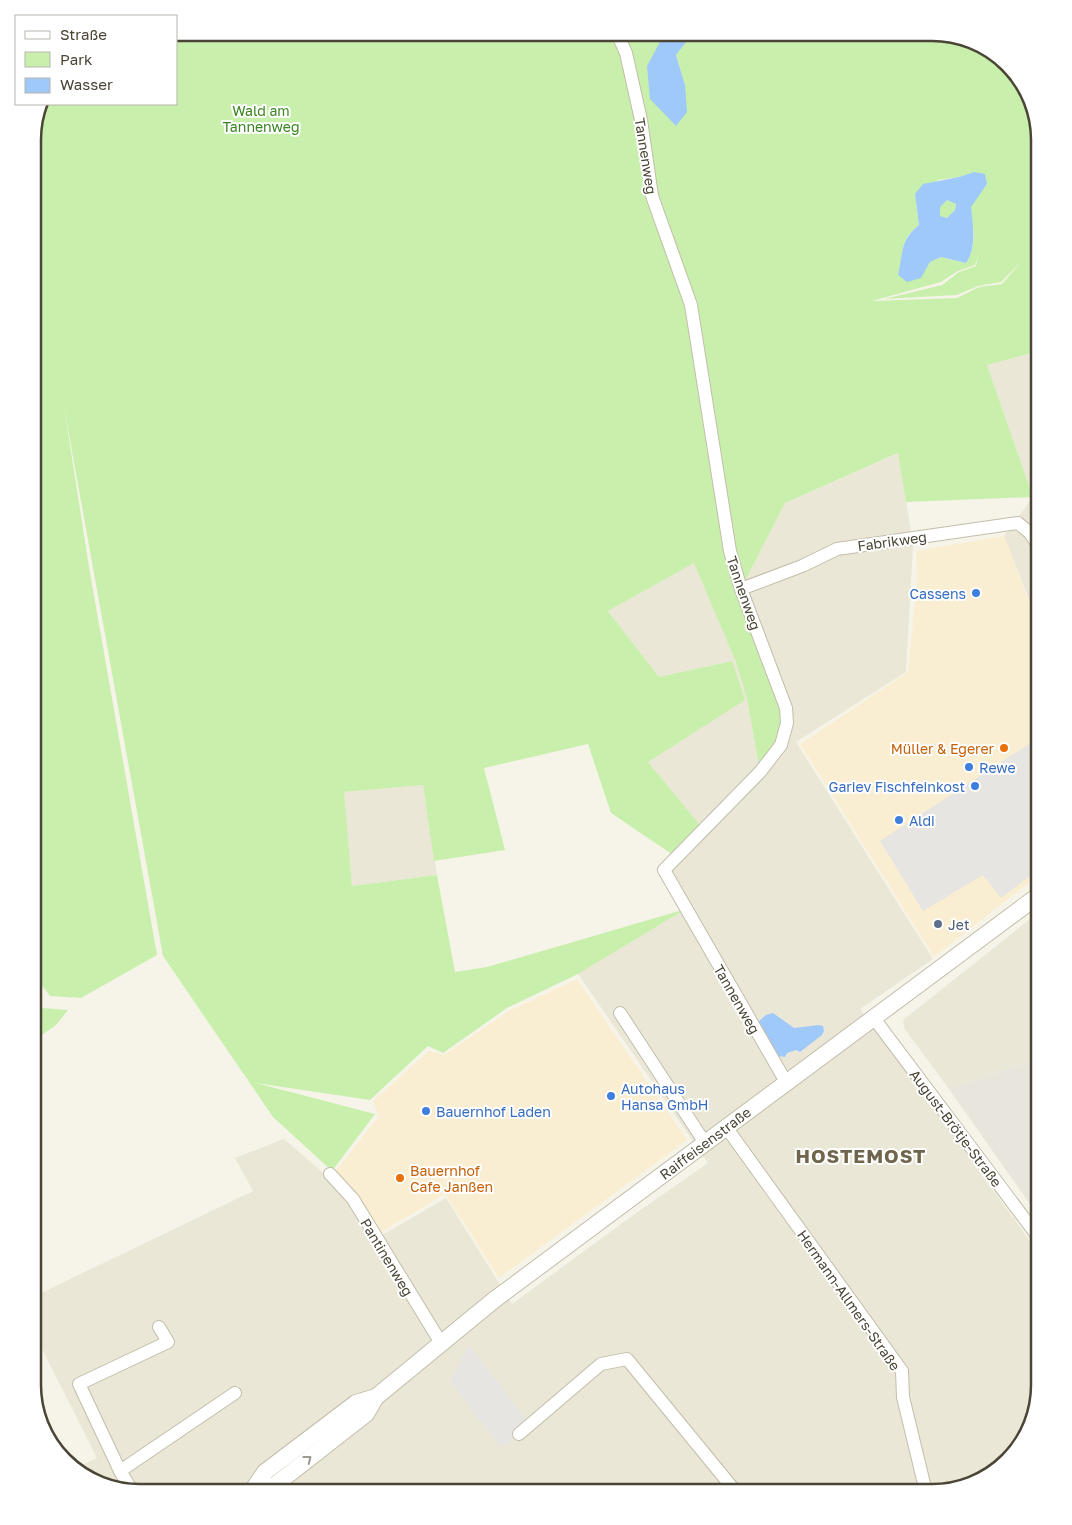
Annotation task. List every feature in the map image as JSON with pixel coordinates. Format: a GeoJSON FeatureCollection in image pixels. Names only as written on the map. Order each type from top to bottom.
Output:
{"type":"FeatureCollection","features":[{"type":"Feature","properties":{"kind":"street","name":"Tannenweg"},"geometry":{"type":"LineString","coordinates":[[621,41],[626,53],[641,120],[652,196],[691,305],[730,551],[741,589],[786,708],[787,723],[781,746],[760,772],[664,870],[786,1082]]}},
{"type":"Feature","properties":{"kind":"street","name":"Fabrikweg"},"geometry":{"type":"LineString","coordinates":[[741,589],[802,566],[837,548],[1018,524],[1031,534]]}},
{"type":"Feature","properties":{"kind":"street","name":"Raiffeisenstraße"},"geometry":{"type":"LineString","coordinates":[[276,1484],[366,1414],[376,1397],[494,1300],[1031,902]]}},
{"type":"Feature","properties":{"kind":"street"},"geometry":{"type":"LineString","coordinates":[[620,1013],[705,1143]]}},
{"type":"Feature","properties":{"kind":"street","name":"August-Brötje-Straße"},"geometry":{"type":"LineString","coordinates":[[873,1017],[1031,1226]]}},
{"type":"Feature","properties":{"kind":"street","name":"Hermann-Allmers-Straße"},"geometry":{"type":"LineString","coordinates":[[726,1127],[902,1371],[903,1397],[924,1484]]}},
{"type":"Feature","properties":{"kind":"street","name":"Pantinenweg"},"geometry":{"type":"LineString","coordinates":[[330,1174],[353,1199],[441,1343]]}},
{"type":"Feature","properties":{"kind":"street"},"geometry":{"type":"LineString","coordinates":[[127,1483],[79,1384],[168,1342],[158,1327]]}},
{"type":"Feature","properties":{"kind":"street"},"geometry":{"type":"LineString","coordinates":[[519,1434],[600,1364],[627,1359],[729,1484]]}},
{"type":"Feature","properties":{"kind":"street"},"geometry":{"type":"LineString","coordinates":[[120,1471],[235,1393]]}},
{"type":"Feature","properties":{"kind":"shaded area"},"geometry":{"type":"Polygon","coordinates":[[[1031,353],[1031,491],[987,365],[1031,353]]]}},
{"type":"Feature","properties":{"kind":"shaded area"},"geometry":{"type":"Polygon","coordinates":[[[899,453],[913,546],[906,672],[796,742],[933,959],[860,1009],[1031,1242],[1030,1398],[1023,1423],[1010,1445],[992,1463],[970,1476],[945,1483],[932,1484],[134,1484],[102,1476],[83,1465],[97,1458],[41,1347],[41,1293],[253,1191],[235,1158],[284,1139],[353,1199],[377,1238],[446,1198],[512,1304],[708,1163],[578,974],[686,909],[664,870],[702,829],[648,762],[732,661],[659,677],[608,611],[694,562],[735,660],[747,699],[760,771],[741,589],[785,503],[899,453]]]}},
{"type":"Feature","properties":{"kind":"shaded area"},"geometry":{"type":"Polygon","coordinates":[[[1031,500],[1031,604],[1004,536],[1031,500]]]}},
{"type":"Feature","properties":{"kind":"shaded area"},"geometry":{"type":"Polygon","coordinates":[[[1004,536],[1031,607],[1031,881],[934,957],[800,744],[908,672],[917,582],[916,551],[1004,536]]]}},
{"type":"Feature","properties":{"kind":"shaded area"},"geometry":{"type":"Polygon","coordinates":[[[1031,743],[1031,875],[1001,898],[983,875],[923,911],[880,841],[1031,743]]]}},
{"type":"Feature","properties":{"kind":"shaded area"},"geometry":{"type":"Polygon","coordinates":[[[423,785],[437,875],[352,886],[343,792],[423,785]]]}},
{"type":"Feature","properties":{"kind":"shaded area"},"geometry":{"type":"Polygon","coordinates":[[[1031,918],[1031,1061],[949,1089],[904,1028],[903,1020],[1031,918]]]}},
{"type":"Feature","properties":{"kind":"shaded area"},"geometry":{"type":"Polygon","coordinates":[[[577,979],[687,1140],[499,1278],[445,1194],[378,1234],[334,1173],[379,1116],[373,1101],[429,1051],[444,1055],[509,1011],[577,979]]]}},
{"type":"Feature","properties":{"kind":"shaded area"},"geometry":{"type":"Polygon","coordinates":[[[1031,1061],[1031,1206],[949,1089],[1031,1061]]]}},
{"type":"Feature","properties":{"kind":"shaded area"},"geometry":{"type":"Polygon","coordinates":[[[469,1345],[531,1425],[501,1448],[450,1381],[469,1345]]]}},
{"type":"Feature","properties":{"kind":"green space","name":"Wald am Tannenweg"},"geometry":{"type":"Polygon","coordinates":[[[178,41],[662,41],[660,42],[685,85],[676,55],[687,41],[938,41],[970,49],[1002,70],[1023,102],[1030,127],[1031,353],[987,365],[1031,491],[1031,497],[906,502],[898,453],[785,503],[741,589],[787,723],[760,772],[747,699],[735,660],[694,563],[608,611],[659,677],[732,661],[745,700],[648,762],[703,829],[676,857],[611,813],[588,744],[484,768],[505,850],[434,861],[423,785],[344,792],[352,886],[437,875],[455,972],[487,967],[686,909],[578,974],[507,1008],[443,1053],[428,1046],[370,1100],[256,1083],[375,1114],[332,1171],[273,1117],[163,956],[64,407],[90,573],[157,955],[81,998],[50,996],[41,984],[41,134],[48,105],[178,105],[178,41]],[[974,172],[959,177],[938,180],[915,194],[919,225],[905,241],[898,275],[920,278],[930,262],[941,257],[966,263],[973,243],[973,221],[970,207],[987,184],[974,172]],[[978,257],[975,265],[958,271],[941,282],[872,301],[957,298],[979,287],[1002,284],[1022,261],[1001,282],[978,286],[957,295],[884,299],[942,285],[959,272],[976,266],[978,257]]]}},
{"type":"Feature","properties":{"kind":"green space"},"geometry":{"type":"Polygon","coordinates":[[[947,200],[956,204],[955,210],[947,218],[940,217],[939,207],[947,200]]]}},
{"type":"Feature","properties":{"kind":"green space"},"geometry":{"type":"Polygon","coordinates":[[[41,1007],[68,1010],[56,1025],[41,1035],[41,1007]]]}},
{"type":"Feature","properties":{"kind":"water"},"geometry":{"type":"Polygon","coordinates":[[[687,41],[676,55],[685,85],[687,112],[676,126],[650,99],[647,66],[660,42],[687,41]]]}},
{"type":"Feature","properties":{"kind":"water"},"geometry":{"type":"Polygon","coordinates":[[[974,172],[985,174],[987,184],[971,207],[973,243],[969,257],[966,263],[941,257],[930,262],[921,278],[907,282],[898,275],[905,242],[919,225],[915,194],[923,184],[974,172]],[[947,200],[940,207],[940,216],[947,218],[955,210],[956,204],[947,200]]]}},
{"type":"Feature","properties":{"kind":"water"},"geometry":{"type":"Polygon","coordinates":[[[773,1013],[794,1028],[819,1025],[823,1026],[824,1031],[822,1035],[800,1052],[796,1050],[787,1053],[785,1057],[778,1056],[758,1022],[766,1015],[773,1013]]]}},
{"type":"Feature","properties":{"kind":"place","name":"Cassens"},"geometry":{"type":"Point","coordinates":[976,593]}},
{"type":"Feature","properties":{"kind":"place","name":"Müller & Egerer"},"geometry":{"type":"Point","coordinates":[1004,748]}},
{"type":"Feature","properties":{"kind":"place","name":"Rewe"},"geometry":{"type":"Point","coordinates":[969,767]}},
{"type":"Feature","properties":{"kind":"place","name":"Gariev Fischfeinkost"},"geometry":{"type":"Point","coordinates":[975,786]}},
{"type":"Feature","properties":{"kind":"place","name":"Aldi"},"geometry":{"type":"Point","coordinates":[899,820]}},
{"type":"Feature","properties":{"kind":"place","name":"Jet"},"geometry":{"type":"Point","coordinates":[938,924]}},
{"type":"Feature","properties":{"kind":"place","name":"Autohaus Hansa GmbH"},"geometry":{"type":"Point","coordinates":[611,1096]}},
{"type":"Feature","properties":{"kind":"place","name":"Bauernhof Laden"},"geometry":{"type":"Point","coordinates":[426,1111]}},
{"type":"Feature","properties":{"kind":"place","name":"Bauernhof Cafe Janßen"},"geometry":{"type":"Point","coordinates":[400,1178]}},
{"type":"Feature","properties":{"kind":"district","name":"HOSTEMOST"},"geometry":{"type":"Point","coordinates":[861,1155]}}]}
